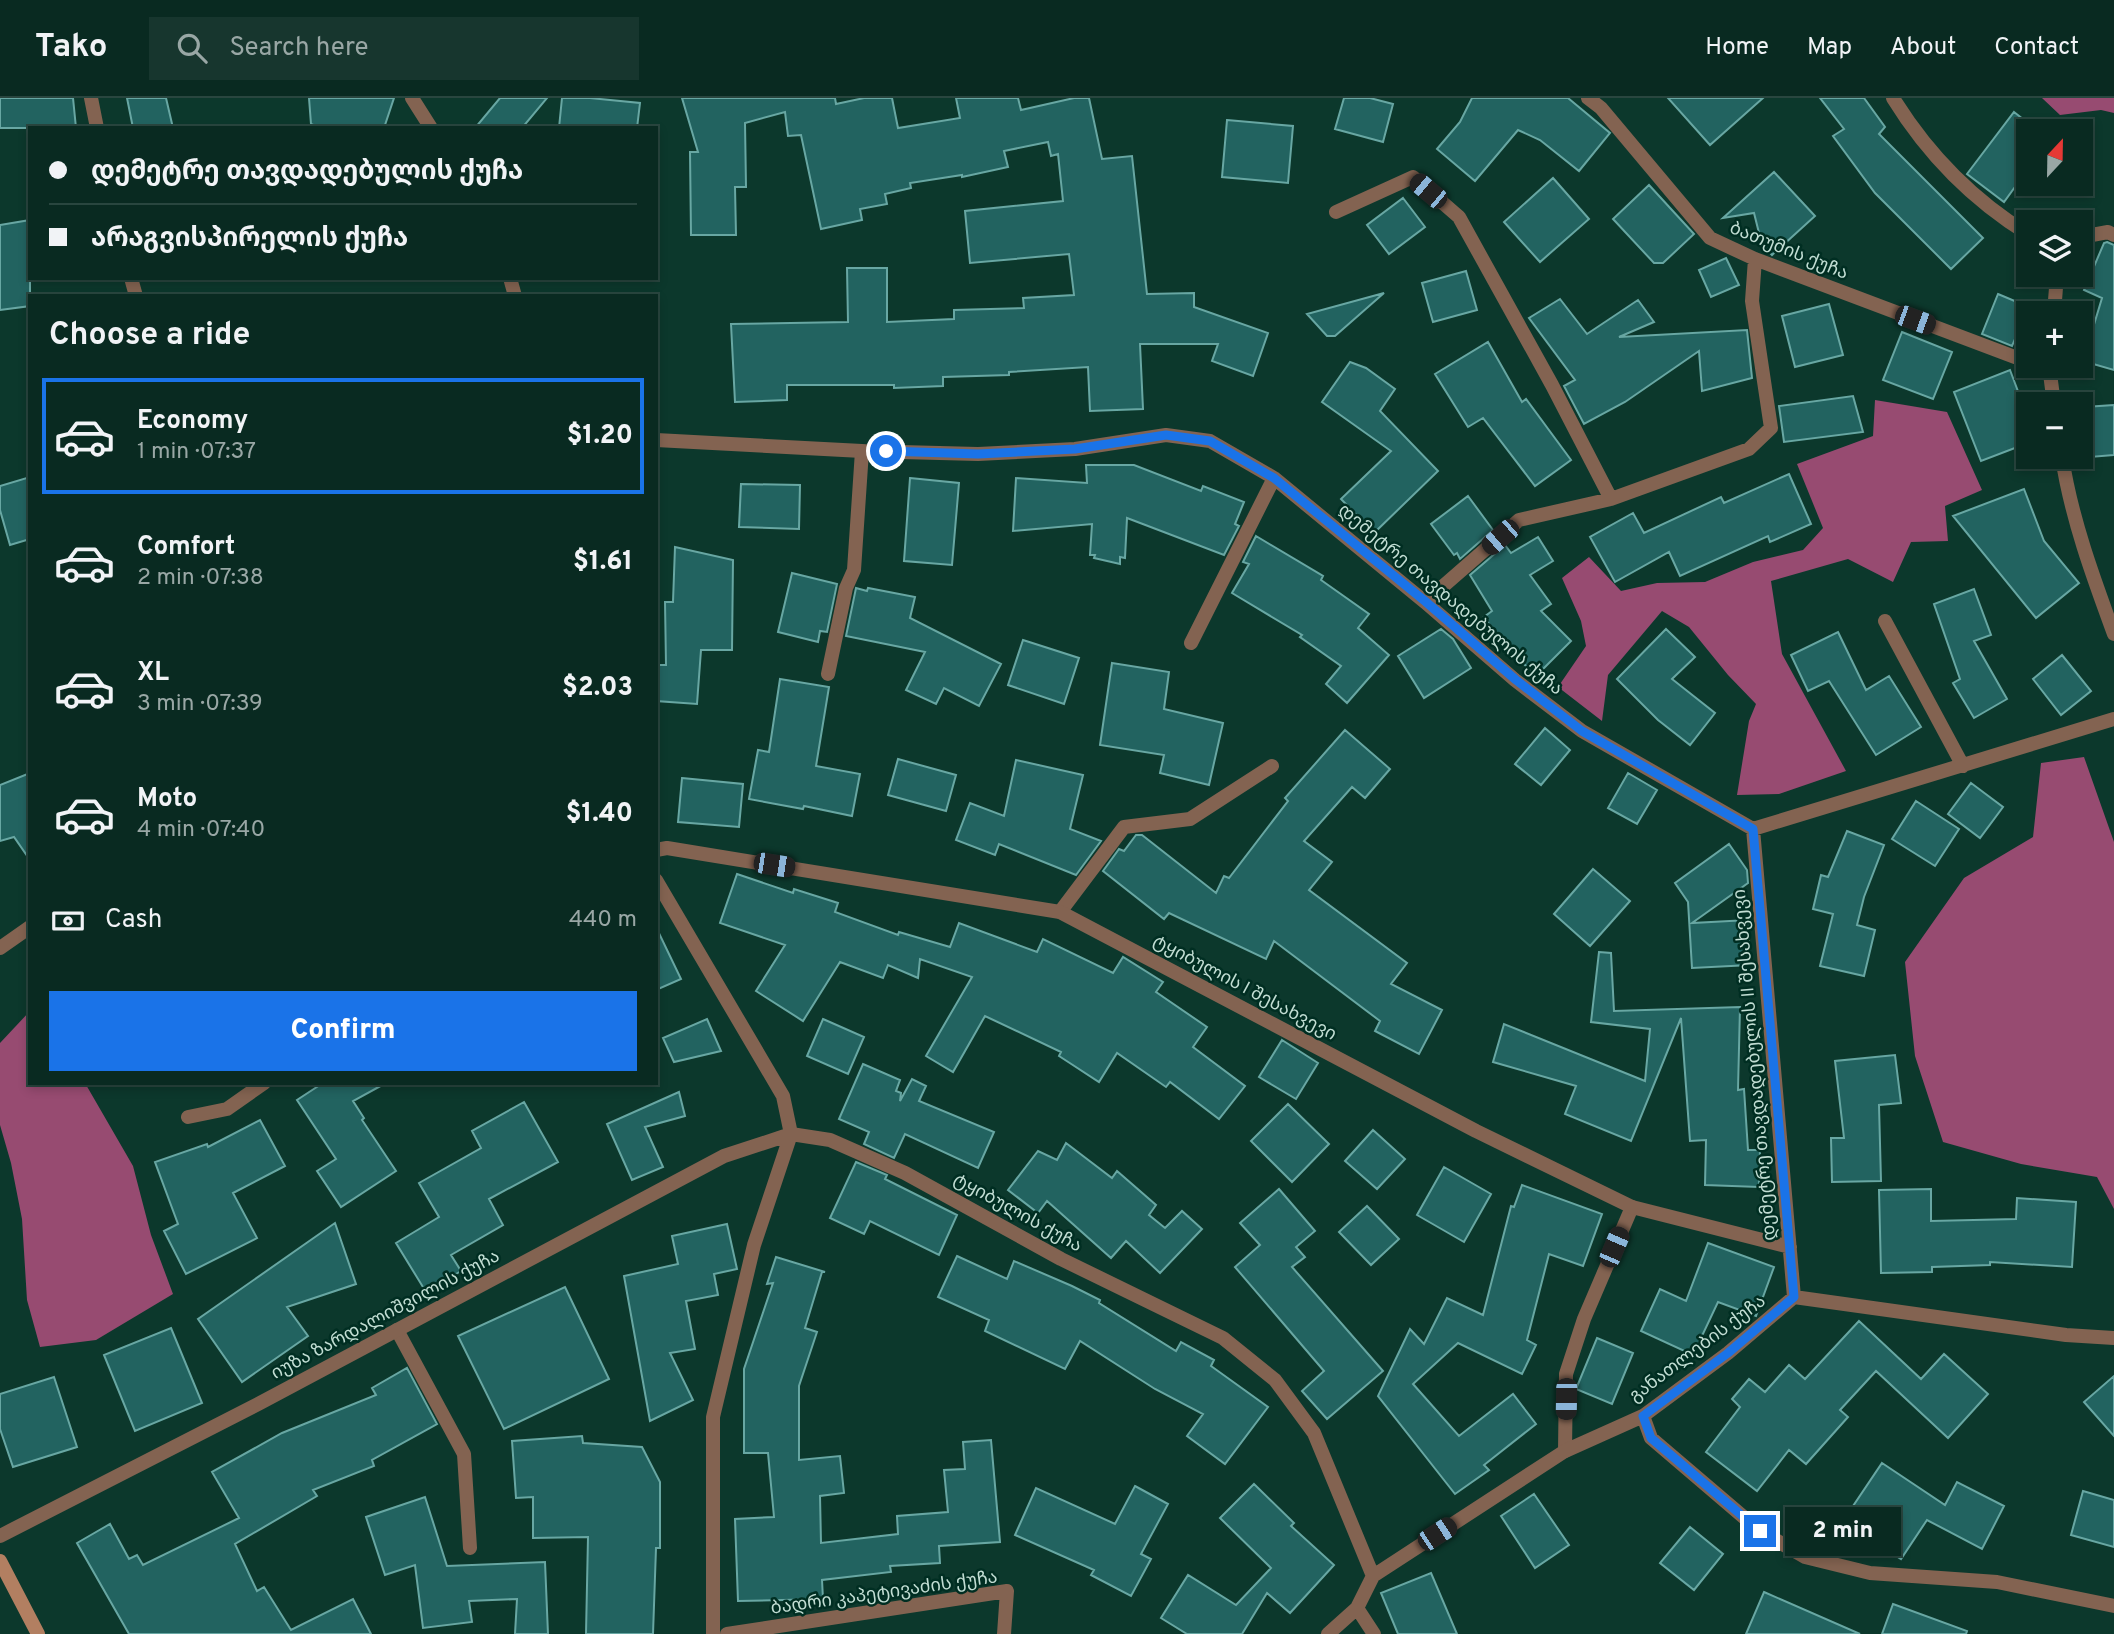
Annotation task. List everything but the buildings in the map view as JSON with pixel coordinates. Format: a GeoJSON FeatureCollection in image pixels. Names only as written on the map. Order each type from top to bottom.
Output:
{"type":"FeatureCollection","features":[{"type":"Feature","properties":{"kind":"main road"},"geometry":{"type":"LineString","coordinates":[[0,1561],[38,1634]]}},
{"type":"Feature","properties":{"kind":"street"},"geometry":{"type":"LineString","coordinates":[[91,98],[97,126]]}},
{"type":"Feature","properties":{"kind":"street"},"geometry":{"type":"LineString","coordinates":[[412,98],[430,126]]}},
{"type":"Feature","properties":{"kind":"street","name":"ბათუმის ქუჩა"},"geometry":{"type":"LineString","coordinates":[[1588,98],[1601,108],[1710,238],[1755,259],[2016,357]]}},
{"type":"Feature","properties":{"kind":"street"},"geometry":{"type":"LineString","coordinates":[[1893,98],[1908,122],[1946,169],[2016,227]]}},
{"type":"Feature","properties":{"kind":"street"},"geometry":{"type":"LineString","coordinates":[[1336,212],[1413,177],[1459,217],[1552,385],[1611,499]]}},
{"type":"Feature","properties":{"kind":"street"},"geometry":{"type":"LineString","coordinates":[[2093,235],[2108,232],[2114,236]]}},
{"type":"Feature","properties":{"kind":"street"},"geometry":{"type":"LineString","coordinates":[[1426,602],[1519,520],[1611,499],[1749,449],[1771,428],[1752,301],[1755,259]]}},
{"type":"Feature","properties":{"kind":"street","name":"დემეტრე თავდადებულის ქუჩა"},"geometry":{"type":"LineString","coordinates":[[658,440],[978,454],[1075,449],[1166,435],[1210,441],[1274,478],[1426,602],[1516,680],[1582,731],[1753,829]]}},
{"type":"Feature","properties":{"kind":"street"},"geometry":{"type":"LineString","coordinates":[[828,674],[846,588],[855,570],[862,451]]}},
{"type":"Feature","properties":{"kind":"street"},"geometry":{"type":"LineString","coordinates":[[2064,469],[2095,582],[2114,634]]}},
{"type":"Feature","properties":{"kind":"street"},"geometry":{"type":"LineString","coordinates":[[1191,643],[1274,478]]}},
{"type":"Feature","properties":{"kind":"street"},"geometry":{"type":"LineString","coordinates":[[1885,621],[1963,766]]}},
{"type":"Feature","properties":{"kind":"street"},"geometry":{"type":"LineString","coordinates":[[1753,829],[2114,719]]}},
{"type":"Feature","properties":{"kind":"street"},"geometry":{"type":"LineString","coordinates":[[1060,912],[1124,827],[1190,819],[1272,766]]}},
{"type":"Feature","properties":{"kind":"street","name":"დემეტრე თავდადებულის II შესახვევი"},"geometry":{"type":"LineString","coordinates":[[1753,829],[1794,1297]]}},
{"type":"Feature","properties":{"kind":"street","name":"ტყიბულის I შესახვევი"},"geometry":{"type":"LineString","coordinates":[[658,850],[667,848],[1060,912],[1476,1131],[1632,1207],[1790,1247]]}},
{"type":"Feature","properties":{"kind":"street"},"geometry":{"type":"LineString","coordinates":[[658,883],[783,1096],[791,1133],[754,1245],[713,1417],[713,1634]]}},
{"type":"Feature","properties":{"kind":"street"},"geometry":{"type":"LineString","coordinates":[[0,948],[28,929]]}},
{"type":"Feature","properties":{"kind":"street"},"geometry":{"type":"LineString","coordinates":[[188,1117],[228,1109],[261,1085]]}},
{"type":"Feature","properties":{"kind":"street","name":"იუზა ზარდალიშვილის ქუჩა"},"geometry":{"type":"LineString","coordinates":[[0,1536],[724,1156],[791,1133]]}},
{"type":"Feature","properties":{"kind":"street","name":"ტყიბულის ქუჩა"},"geometry":{"type":"LineString","coordinates":[[791,1133],[830,1140],[905,1173],[1061,1259],[1223,1338],[1275,1380],[1314,1433],[1373,1576]]}},
{"type":"Feature","properties":{"kind":"street"},"geometry":{"type":"LineString","coordinates":[[1565,1451],[1566,1374],[1584,1319],[1632,1207]]}},
{"type":"Feature","properties":{"kind":"street"},"geometry":{"type":"LineString","coordinates":[[1794,1297],[2066,1335],[2114,1338]]}},
{"type":"Feature","properties":{"kind":"street","name":"განათლების ქუჩა"},"geometry":{"type":"LineString","coordinates":[[1373,1576],[1565,1451],[1643,1416],[1728,1353],[1794,1297]]}},
{"type":"Feature","properties":{"kind":"street"},"geometry":{"type":"LineString","coordinates":[[397,1330],[464,1454],[470,1548]]}},
{"type":"Feature","properties":{"kind":"street"},"geometry":{"type":"LineString","coordinates":[[1643,1416],[1651,1438],[1760,1531],[1805,1557],[1870,1573],[1997,1582],[2114,1606]]}},
{"type":"Feature","properties":{"kind":"street"},"geometry":{"type":"LineString","coordinates":[[1328,1634],[1357,1608],[1373,1576]]}},
{"type":"Feature","properties":{"kind":"street","name":"ბადრი კაპეტივაძის ქუჩა"},"geometry":{"type":"LineString","coordinates":[[727,1634],[1007,1591],[1004,1634]]}},
{"type":"Feature","properties":{"kind":"street"},"geometry":{"type":"LineString","coordinates":[[1357,1608],[1374,1634]]}},
{"type":"Feature","properties":{"kind":"shaded area"},"geometry":{"type":"Polygon","coordinates":[[[2042,98],[2114,98],[2114,113],[2101,110],[2060,115],[2042,98]]]}},
{"type":"Feature","properties":{"kind":"shaded area"},"geometry":{"type":"Polygon","coordinates":[[[1875,400],[1947,412],[1982,490],[1945,506],[1948,541],[1911,542],[1893,582],[1848,559],[1771,581],[1782,654],[1846,771],[1779,794],[1737,795],[1749,721],[1756,704],[1689,627],[1662,611],[1608,675],[1602,721],[1558,687],[1586,646],[1581,621],[1562,578],[1589,557],[1621,591],[1657,583],[1705,582],[1753,562],[1803,550],[1823,528],[1797,464],[1873,436],[1875,400]]]}},
{"type":"Feature","properties":{"kind":"shaded area"},"geometry":{"type":"Polygon","coordinates":[[[2084,757],[2114,842],[2114,1209],[2097,1177],[2021,1164],[1943,1142],[1915,1056],[1905,962],[1964,878],[2033,837],[2041,763],[2084,757]]]}},
{"type":"Feature","properties":{"kind":"shaded area"},"geometry":{"type":"Polygon","coordinates":[[[28,1013],[28,1085],[86,1085],[133,1166],[151,1235],[173,1294],[96,1340],[40,1347],[27,1300],[22,1219],[0,1125],[0,1043],[28,1013]]]}},
{"type":"Feature","properties":{"kind":"route"},"geometry":{"type":"LineString","coordinates":[[886,451],[978,454],[1075,449],[1166,435],[1210,441],[1274,478],[1426,602],[1516,680],[1582,731],[1753,829],[1794,1297],[1728,1353],[1643,1416],[1651,1438],[1760,1531]]}}]}
